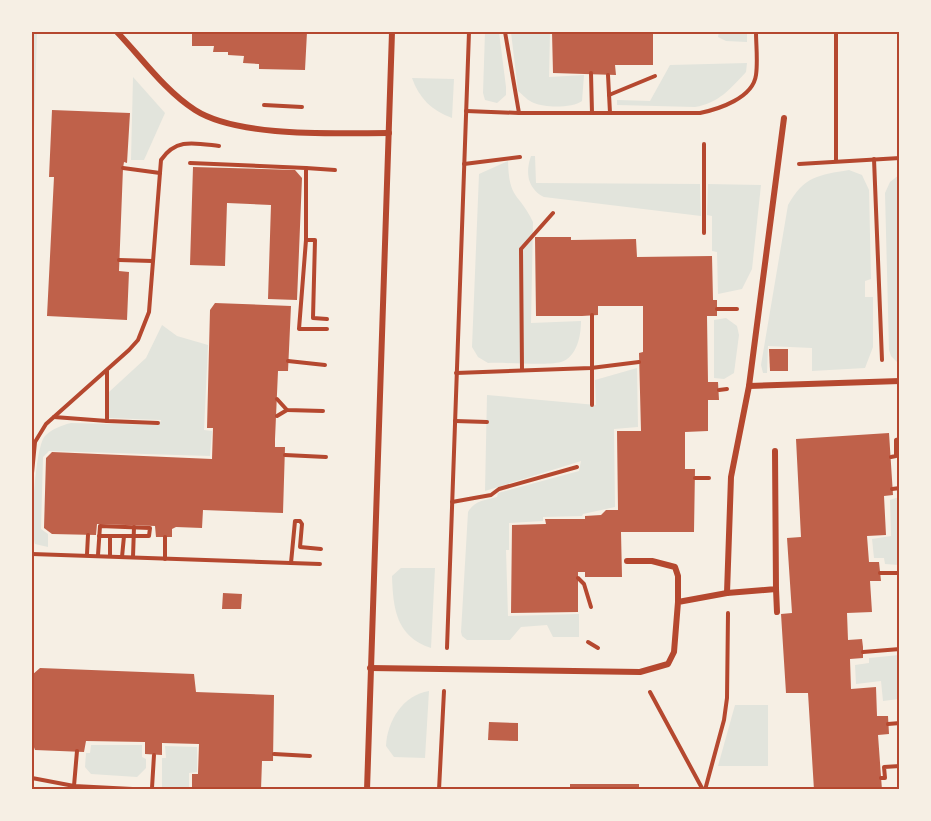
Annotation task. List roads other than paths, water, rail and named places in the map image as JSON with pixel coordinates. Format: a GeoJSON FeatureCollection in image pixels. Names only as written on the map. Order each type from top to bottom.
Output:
{"type":"FeatureCollection","features":[{"type":"Feature","properties":{"kind":"street"},"geometry":{"type":"LineString","coordinates":[[117,32],[159,78],[193,109],[207,117],[271,129],[389,134]]}},
{"type":"Feature","properties":{"kind":"street"},"geometry":{"type":"LineString","coordinates":[[367,789],[392,32]]}},
{"type":"Feature","properties":{"kind":"street"},"geometry":{"type":"LineString","coordinates":[[728,593],[731,477],[749,386],[784,118]]}},
{"type":"Feature","properties":{"kind":"street"},"geometry":{"type":"LineString","coordinates":[[749,386],[900,381]]}},
{"type":"Feature","properties":{"kind":"street"},"geometry":{"type":"LineString","coordinates":[[775,451],[777,612]]}},
{"type":"Feature","properties":{"kind":"street"},"geometry":{"type":"LineString","coordinates":[[370,668],[640,672],[668,664],[674,652],[678,602],[678,576],[675,567],[652,561],[627,561]]}},
{"type":"Feature","properties":{"kind":"street"},"geometry":{"type":"LineString","coordinates":[[678,602],[728,593],[776,589]]}}]}
